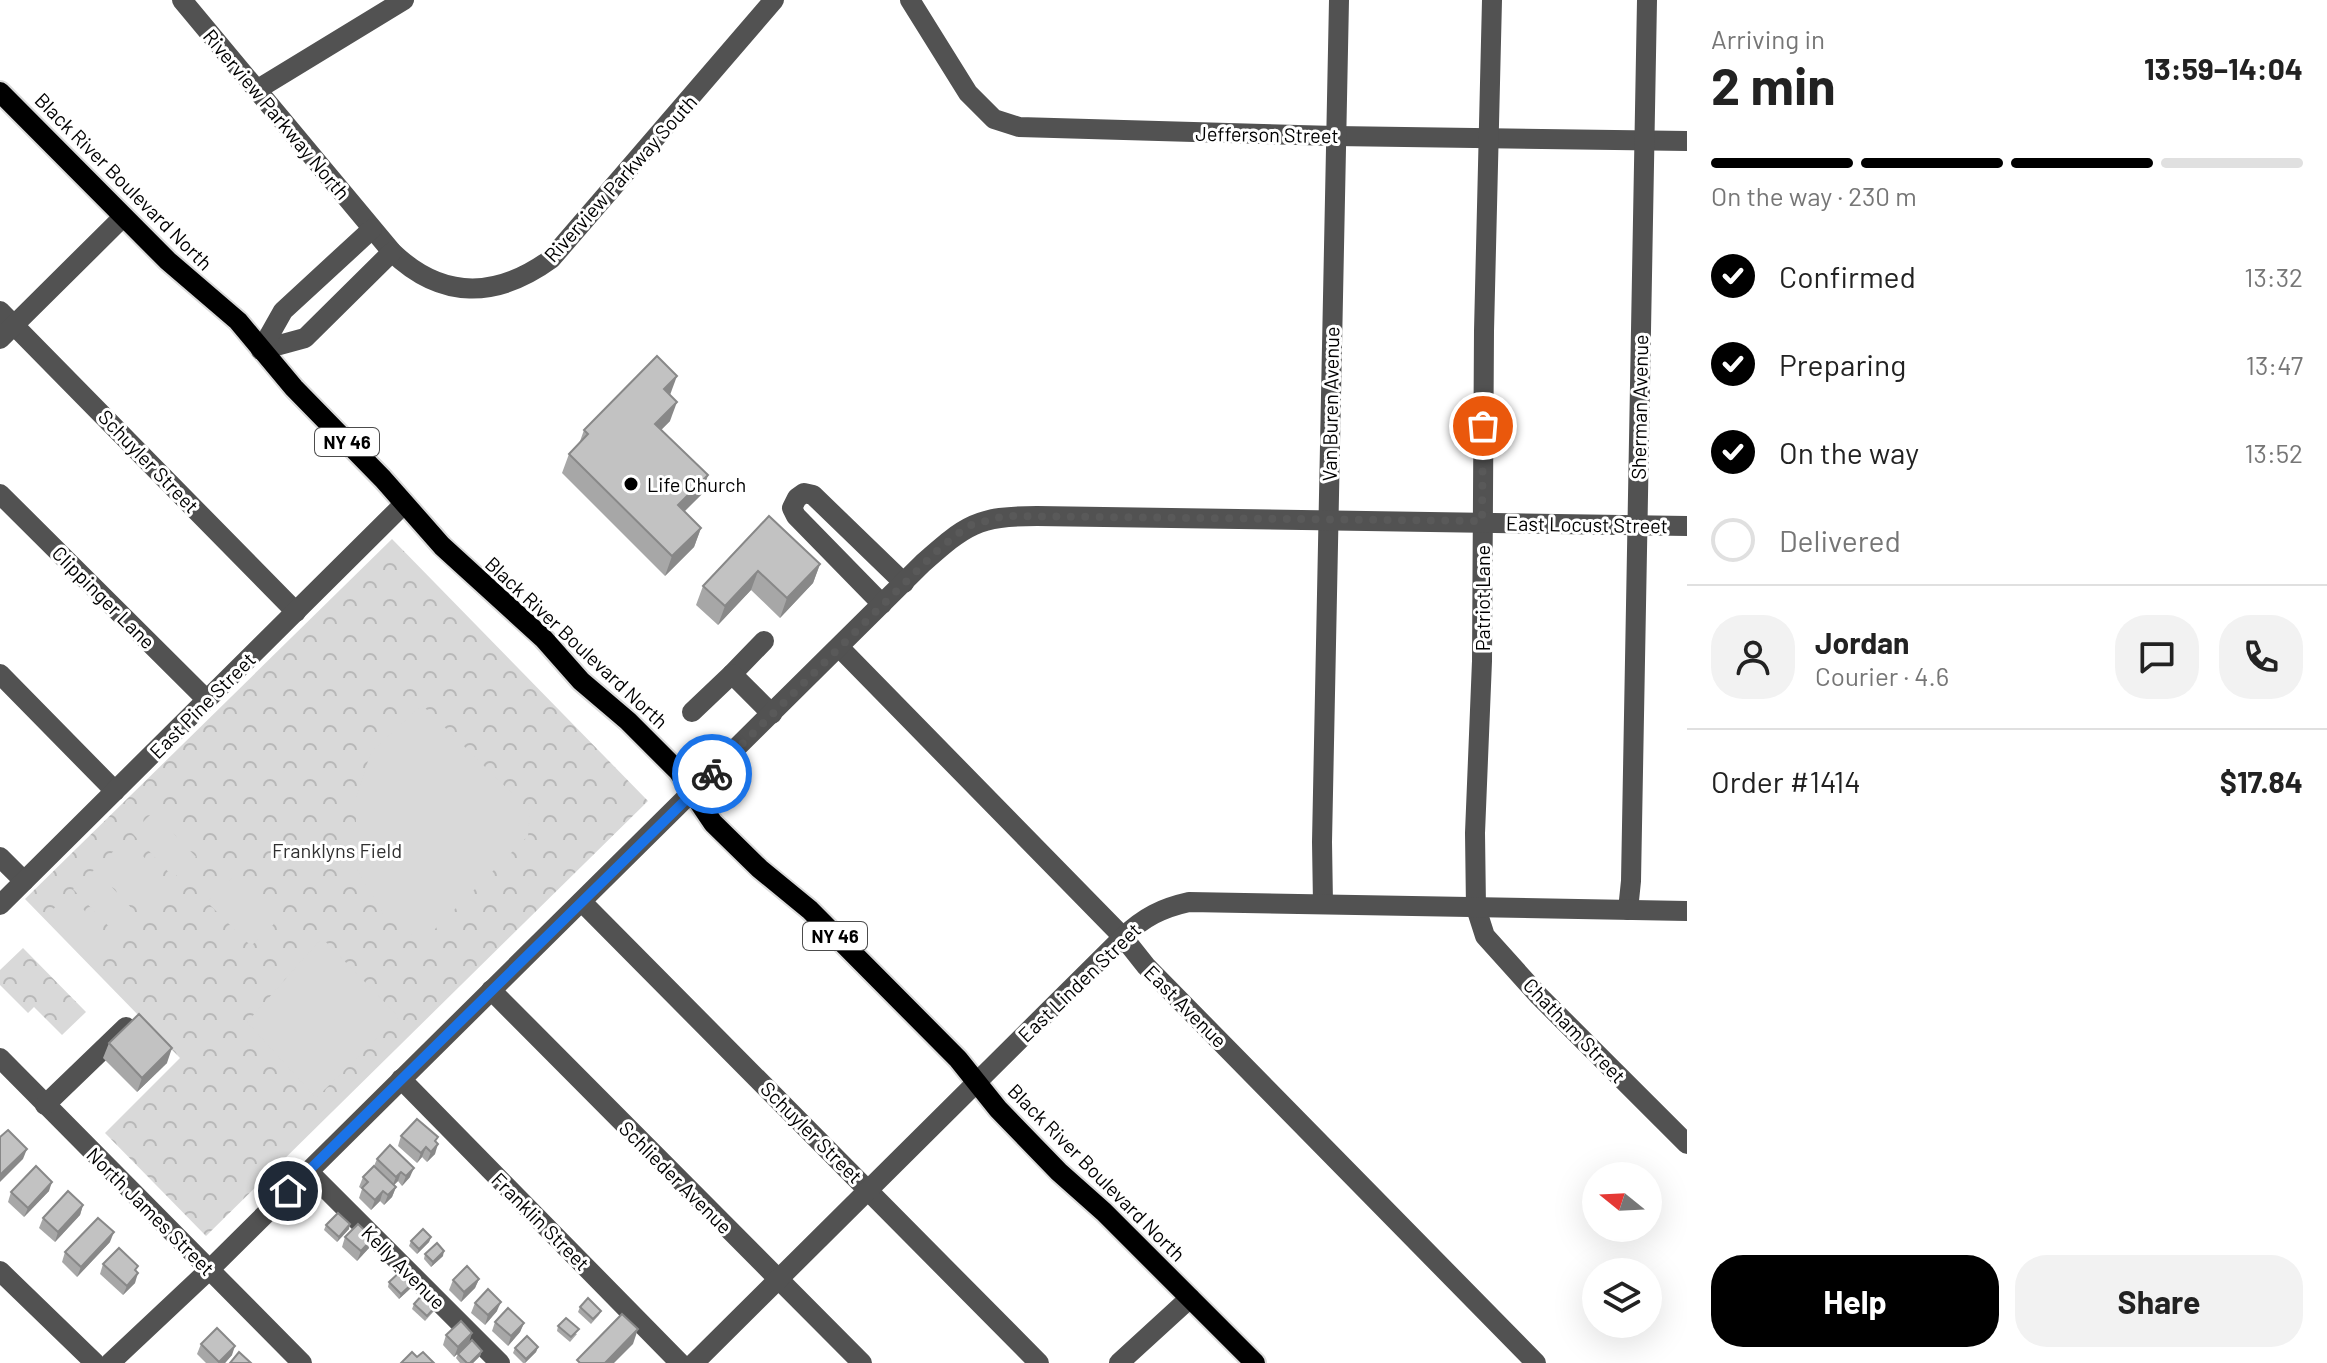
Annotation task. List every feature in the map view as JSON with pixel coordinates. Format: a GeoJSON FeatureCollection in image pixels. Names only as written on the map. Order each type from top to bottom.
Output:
{"type":"FeatureCollection","features":[{"type":"Feature","properties":{"kind":"main road","name":"Black River Boulevard North"},"geometry":{"type":"LineString","coordinates":[[0,92],[123,217],[193,284],[238,321],[294,388],[383,479],[442,546],[543,638],[581,681],[668,761],[694,792],[713,823],[760,869],[810,910],[978,1081],[1008,1120],[1255,1363]]}},
{"type":"Feature","properties":{"kind":"street","name":"Riverview Parkway North"},"geometry":{"type":"LineString","coordinates":[[182,0],[392,252]]}},
{"type":"Feature","properties":{"kind":"street"},"geometry":{"type":"LineString","coordinates":[[258,89],[404,0]]}},
{"type":"Feature","properties":{"kind":"street","name":"Riverview Parkway South"},"geometry":{"type":"LineString","coordinates":[[392,252],[409,268],[433,281],[464,289],[491,289],[539,268],[551,259],[621,180],[774,0]]}},
{"type":"Feature","properties":{"kind":"street","name":"Van Buren Avenue"},"geometry":{"type":"LineString","coordinates":[[1323,904],[1339,0]]}},
{"type":"Feature","properties":{"kind":"street","name":"Patriot Lane"},"geometry":{"type":"LineString","coordinates":[[1476,908],[1492,0]]}},
{"type":"Feature","properties":{"kind":"street","name":"Sherman Avenue"},"geometry":{"type":"LineString","coordinates":[[1628,910],[1647,0]]}},
{"type":"Feature","properties":{"kind":"street","name":"Jefferson Street"},"geometry":{"type":"LineString","coordinates":[[918,2],[968,93],[994,119],[1019,127],[1687,141]]}},
{"type":"Feature","properties":{"kind":"street"},"geometry":{"type":"LineString","coordinates":[[5,325],[123,217]]}},
{"type":"Feature","properties":{"kind":"street"},"geometry":{"type":"LineString","coordinates":[[261,350],[283,311],[372,229]]}},
{"type":"Feature","properties":{"kind":"street"},"geometry":{"type":"LineString","coordinates":[[261,350],[305,338],[392,252]]}},
{"type":"Feature","properties":{"kind":"street","name":"Schuyler Street"},"geometry":{"type":"LineString","coordinates":[[5,325],[296,612]]}},
{"type":"Feature","properties":{"kind":"street"},"geometry":{"type":"LineString","coordinates":[[882,604],[796,516],[792,508],[797,498],[804,493],[813,495],[904,583]]}},
{"type":"Feature","properties":{"kind":"street","name":"Clippinger Lane"},"geometry":{"type":"LineString","coordinates":[[0,494],[207,700]]}},
{"type":"Feature","properties":{"kind":"street","name":"East Pine Street"},"geometry":{"type":"LineString","coordinates":[[0,905],[404,504]]}},
{"type":"Feature","properties":{"kind":"street","name":"East Locust Street"},"geometry":{"type":"LineString","coordinates":[[110,1363],[209,1270],[882,604],[968,526],[1004,516],[1687,526]]}},
{"type":"Feature","properties":{"kind":"street"},"geometry":{"type":"LineString","coordinates":[[692,712],[764,641]]}},
{"type":"Feature","properties":{"kind":"street","name":"East Avenue"},"geometry":{"type":"LineString","coordinates":[[839,647],[1123,937],[1146,966],[1536,1363]]}},
{"type":"Feature","properties":{"kind":"street"},"geometry":{"type":"LineString","coordinates":[[0,674],[115,791]]}},
{"type":"Feature","properties":{"kind":"street"},"geometry":{"type":"LineString","coordinates":[[732,674],[772,714]]}},
{"type":"Feature","properties":{"kind":"street"},"geometry":{"type":"LineString","coordinates":[[0,857],[24,881]]}},
{"type":"Feature","properties":{"kind":"street","name":"Schuyler Street"},"geometry":{"type":"LineString","coordinates":[[582,902],[1039,1363]]}},
{"type":"Feature","properties":{"kind":"street","name":"East Linden Street"},"geometry":{"type":"LineString","coordinates":[[694,1363],[1123,937],[1141,920],[1163,908],[1189,902],[1687,911]]}},
{"type":"Feature","properties":{"kind":"street","name":"Chatham Street"},"geometry":{"type":"LineString","coordinates":[[1476,908],[1485,936],[1539,996],[1687,1144]]}},
{"type":"Feature","properties":{"kind":"street","name":"Schlieder Avenue"},"geometry":{"type":"LineString","coordinates":[[491,990],[862,1363]]}},
{"type":"Feature","properties":{"kind":"street"},"geometry":{"type":"LineString","coordinates":[[45,1105],[132,1021],[146,1031]]}},
{"type":"Feature","properties":{"kind":"street","name":"North James Street"},"geometry":{"type":"LineString","coordinates":[[0,1058],[302,1363]]}},
{"type":"Feature","properties":{"kind":"street","name":"Franklin Street"},"geometry":{"type":"LineString","coordinates":[[401,1079],[680,1363]]}},
{"type":"Feature","properties":{"kind":"street","name":"Kelly Avenue"},"geometry":{"type":"LineString","coordinates":[[308,1171],[500,1363]]}},
{"type":"Feature","properties":{"kind":"street"},"geometry":{"type":"LineString","coordinates":[[0,1271],[95,1363]]}},
{"type":"Feature","properties":{"kind":"street"},"geometry":{"type":"LineString","coordinates":[[1119,1363],[1190,1298]]}},
{"type":"Feature","properties":{"kind":"green space","name":"Franklyns Field"},"geometry":{"type":"Polygon","coordinates":[[[392,539],[648,801],[206,1236],[105,1133],[180,1058],[25,899],[392,539]]]}},
{"type":"Feature","properties":{"kind":"green space"},"geometry":{"type":"Polygon","coordinates":[[[422,705],[530,811],[528,836],[422,942],[383,914],[356,867],[356,797],[371,752],[422,705]]]}},
{"type":"Feature","properties":{"kind":"green space"},"geometry":{"type":"Polygon","coordinates":[[[153,812],[196,857],[174,878],[132,833],[153,812]]]}},
{"type":"Feature","properties":{"kind":"green space"},"geometry":{"type":"Polygon","coordinates":[[[127,839],[169,884],[148,905],[105,859],[127,839]]]}},
{"type":"Feature","properties":{"kind":"green space"},"geometry":{"type":"Polygon","coordinates":[[[95,869],[137,914],[116,934],[73,889],[95,869]]]}},
{"type":"Feature","properties":{"kind":"green space"},"geometry":{"type":"Polygon","coordinates":[[[233,877],[276,922],[251,946],[207,902],[233,877]]]}},
{"type":"Feature","properties":{"kind":"green space"},"geometry":{"type":"Polygon","coordinates":[[[69,894],[111,939],[90,960],[47,915],[69,894]]]}},
{"type":"Feature","properties":{"kind":"green space"},"geometry":{"type":"Polygon","coordinates":[[[322,938],[399,1017],[316,1098],[247,1022],[322,938]]]}},
{"type":"Feature","properties":{"kind":"green space"},"geometry":{"type":"Polygon","coordinates":[[[23,948],[86,1012],[62,1035],[34,1007],[28,1013],[0,985],[0,970],[23,948]]]}},
{"type":"Feature","properties":{"kind":"building","name":"Life Church"},"geometry":{"type":"Polygon","coordinates":[[[657,356],[677,376],[664,389],[677,402],[655,424],[708,475],[678,505],[701,528],[672,556],[569,454],[588,434],[584,430],[657,356]]]}},
{"type":"Feature","properties":{"kind":"building"},"geometry":{"type":"Polygon","coordinates":[[[769,516],[820,564],[787,598],[758,571],[725,606],[703,586],[769,516]]]}},
{"type":"Feature","properties":{"kind":"building"},"geometry":{"type":"Polygon","coordinates":[[[139,1014],[172,1048],[142,1078],[109,1043],[139,1014]]]}},
{"type":"Feature","properties":{"kind":"building"},"geometry":{"type":"Polygon","coordinates":[[[417,1119],[438,1137],[435,1141],[438,1144],[431,1152],[426,1147],[421,1153],[401,1136],[417,1119]]]}},
{"type":"Feature","properties":{"kind":"building"},"geometry":{"type":"Polygon","coordinates":[[[8,1130],[27,1149],[0,1175],[0,1137],[8,1130]]]}},
{"type":"Feature","properties":{"kind":"building"},"geometry":{"type":"Polygon","coordinates":[[[390,1145],[414,1168],[406,1176],[401,1172],[396,1177],[377,1159],[390,1145]]]}},
{"type":"Feature","properties":{"kind":"building"},"geometry":{"type":"Polygon","coordinates":[[[36,1166],[52,1182],[28,1208],[11,1192],[36,1166]]]}},
{"type":"Feature","properties":{"kind":"building"},"geometry":{"type":"Polygon","coordinates":[[[374,1166],[396,1187],[388,1195],[383,1191],[375,1200],[362,1188],[368,1182],[363,1177],[374,1166]]]}},
{"type":"Feature","properties":{"kind":"building"},"geometry":{"type":"Polygon","coordinates":[[[68,1191],[83,1205],[58,1232],[43,1218],[68,1191]]]}},
{"type":"Feature","properties":{"kind":"building"},"geometry":{"type":"Polygon","coordinates":[[[338,1213],[350,1224],[339,1237],[326,1225],[338,1213]]]}},
{"type":"Feature","properties":{"kind":"building"},"geometry":{"type":"Polygon","coordinates":[[[98,1218],[114,1232],[81,1267],[65,1252],[98,1218]]]}},
{"type":"Feature","properties":{"kind":"building"},"geometry":{"type":"Polygon","coordinates":[[[358,1224],[373,1238],[361,1251],[345,1237],[358,1224]]]}},
{"type":"Feature","properties":{"kind":"building"},"geometry":{"type":"Polygon","coordinates":[[[423,1229],[431,1237],[419,1249],[411,1241],[423,1229]]]}},
{"type":"Feature","properties":{"kind":"building"},"geometry":{"type":"Polygon","coordinates":[[[437,1243],[444,1251],[433,1262],[425,1254],[437,1243]]]}},
{"type":"Feature","properties":{"kind":"building"},"geometry":{"type":"Polygon","coordinates":[[[119,1248],[138,1266],[135,1270],[138,1273],[127,1286],[103,1264],[119,1248]]]}},
{"type":"Feature","properties":{"kind":"building"},"geometry":{"type":"Polygon","coordinates":[[[467,1266],[479,1279],[464,1292],[453,1280],[467,1266]]]}},
{"type":"Feature","properties":{"kind":"building"},"geometry":{"type":"Polygon","coordinates":[[[402,1270],[414,1282],[401,1294],[389,1282],[402,1270]]]}},
{"type":"Feature","properties":{"kind":"building"},"geometry":{"type":"Polygon","coordinates":[[[488,1289],[501,1302],[488,1315],[475,1303],[488,1289]]]}},
{"type":"Feature","properties":{"kind":"building"},"geometry":{"type":"Polygon","coordinates":[[[424,1293],[437,1305],[427,1316],[414,1304],[424,1293]]]}},
{"type":"Feature","properties":{"kind":"building"},"geometry":{"type":"Polygon","coordinates":[[[588,1298],[601,1311],[593,1319],[580,1307],[588,1298]]]}},
{"type":"Feature","properties":{"kind":"building"},"geometry":{"type":"Polygon","coordinates":[[[508,1308],[524,1323],[511,1336],[495,1322],[508,1308]]]}},
{"type":"Feature","properties":{"kind":"building"},"geometry":{"type":"Polygon","coordinates":[[[622,1314],[638,1329],[605,1363],[580,1363],[577,1360],[622,1314]]]}},
{"type":"Feature","properties":{"kind":"building"},"geometry":{"type":"Polygon","coordinates":[[[566,1318],[579,1329],[571,1337],[558,1326],[566,1318]]]}},
{"type":"Feature","properties":{"kind":"building"},"geometry":{"type":"Polygon","coordinates":[[[461,1321],[472,1333],[458,1347],[446,1335],[461,1321]]]}},
{"type":"Feature","properties":{"kind":"building"},"geometry":{"type":"Polygon","coordinates":[[[217,1328],[235,1346],[219,1362],[201,1344],[217,1328]]]}},
{"type":"Feature","properties":{"kind":"building"},"geometry":{"type":"Polygon","coordinates":[[[527,1336],[538,1347],[526,1359],[515,1348],[527,1336]]]}},
{"type":"Feature","properties":{"kind":"building"},"geometry":{"type":"Polygon","coordinates":[[[472,1340],[482,1351],[467,1363],[458,1354],[472,1340]]]}},
{"type":"Feature","properties":{"kind":"building"},"geometry":{"type":"Polygon","coordinates":[[[239,1352],[251,1363],[230,1363],[239,1352]]]}},
{"type":"Feature","properties":{"kind":"building"},"geometry":{"type":"Polygon","coordinates":[[[412,1352],[417,1357],[423,1352],[434,1363],[401,1363],[412,1352]]]}},
{"type":"Feature","properties":{"kind":"way so far"},"geometry":{"type":"LineString","coordinates":[[712,774],[923,563],[968,526],[1004,516],[1482,521],[1483,426]]}},
{"type":"Feature","properties":{"kind":"place","name":"Life Church"},"geometry":{"type":"Point","coordinates":[631,484]}},
{"type":"Feature","properties":{"kind":"route"},"geometry":{"type":"LineString","coordinates":[[288,1191],[712,774]]}}]}
